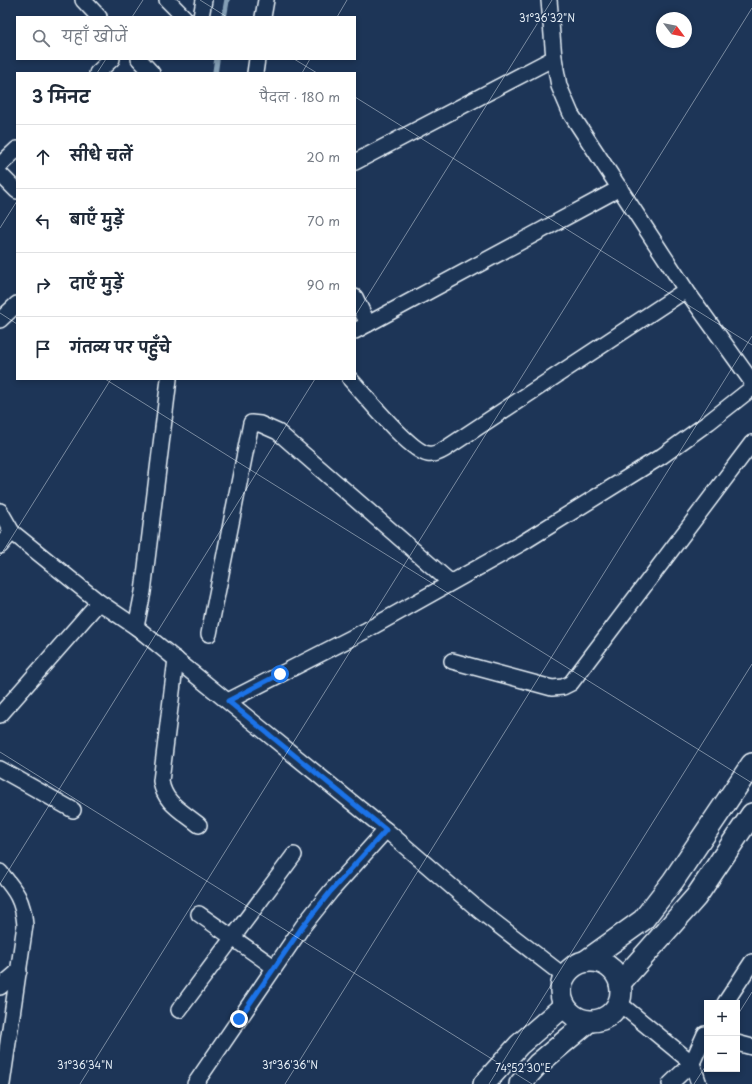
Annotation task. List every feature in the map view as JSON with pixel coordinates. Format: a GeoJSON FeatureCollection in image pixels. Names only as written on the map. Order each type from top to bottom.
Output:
{"type":"FeatureCollection","features":[{"type":"Feature","properties":{"kind":"main road"},"geometry":{"type":"LineString","coordinates":[[586,961],[594,961],[610,968],[620,982],[621,993],[619,1003],[614,1011],[607,1017],[598,1021],[588,1022],[578,1020],[570,1014],[564,1006],[560,996],[560,986],[564,976],[577,964],[586,961],[643,920],[673,881],[752,764]]}},
{"type":"Feature","properties":{"kind":"main road"},"geometry":{"type":"LineString","coordinates":[[620,982],[696,897],[752,814]]}},
{"type":"Feature","properties":{"kind":"main road"},"geometry":{"type":"LineString","coordinates":[[484,1084],[518,1045],[564,1006]]}},
{"type":"Feature","properties":{"kind":"main road"},"geometry":{"type":"LineString","coordinates":[[520,1084],[538,1064],[588,1022]]}},
{"type":"Feature","properties":{"kind":"street"},"geometry":{"type":"LineString","coordinates":[[83,0],[98,16]]}},
{"type":"Feature","properties":{"kind":"street"},"geometry":{"type":"LineString","coordinates":[[168,0],[183,16]]}},
{"type":"Feature","properties":{"kind":"street"},"geometry":{"type":"LineString","coordinates":[[201,16],[204,0]]}},
{"type":"Feature","properties":{"kind":"street"},"geometry":{"type":"LineString","coordinates":[[263,16],[266,0]]}},
{"type":"Feature","properties":{"kind":"street"},"geometry":{"type":"LineString","coordinates":[[549,0],[554,58],[559,86],[571,114],[686,290],[752,382]]}},
{"type":"Feature","properties":{"kind":"street"},"geometry":{"type":"LineString","coordinates":[[356,161],[554,58]]}},
{"type":"Feature","properties":{"kind":"street"},"geometry":{"type":"LineString","coordinates":[[98,72],[111,60]]}},
{"type":"Feature","properties":{"kind":"street"},"geometry":{"type":"LineString","coordinates":[[140,60],[151,72]]}},
{"type":"Feature","properties":{"kind":"street"},"geometry":{"type":"LineString","coordinates":[[255,72],[257,60]]}},
{"type":"Feature","properties":{"kind":"street"},"geometry":{"type":"LineString","coordinates":[[0,165],[16,150]]}},
{"type":"Feature","properties":{"kind":"street"},"geometry":{"type":"LineString","coordinates":[[0,174],[16,190]]}},
{"type":"Feature","properties":{"kind":"street"},"geometry":{"type":"LineString","coordinates":[[356,330],[620,188]]}},
{"type":"Feature","properties":{"kind":"street"},"geometry":{"type":"LineString","coordinates":[[351,380],[410,444],[428,454],[436,453],[446,449],[686,290]]}},
{"type":"Feature","properties":{"kind":"street"},"geometry":{"type":"LineString","coordinates":[[356,299],[368,324]]}},
{"type":"Feature","properties":{"kind":"street"},"geometry":{"type":"LineString","coordinates":[[0,320],[16,305]]}},
{"type":"Feature","properties":{"kind":"street"},"geometry":{"type":"LineString","coordinates":[[136,626],[143,592],[168,380]]}},
{"type":"Feature","properties":{"kind":"street"},"geometry":{"type":"LineString","coordinates":[[228,701],[365,631],[450,582],[522,544],[688,438],[752,388]]}},
{"type":"Feature","properties":{"kind":"street"},"geometry":{"type":"LineString","coordinates":[[208,634],[251,423],[260,424],[278,432],[450,582]]}},
{"type":"Feature","properties":{"kind":"street"},"geometry":{"type":"LineString","coordinates":[[452,661],[552,688],[563,687],[571,683],[752,443]]}},
{"type":"Feature","properties":{"kind":"street"},"geometry":{"type":"LineString","coordinates":[[0,511],[12,532],[99,602],[136,626],[386,830],[480,911],[564,976]]}},
{"type":"Feature","properties":{"kind":"street"},"geometry":{"type":"LineString","coordinates":[[0,546],[12,532]]}},
{"type":"Feature","properties":{"kind":"street"},"geometry":{"type":"LineString","coordinates":[[0,715],[99,602]]}},
{"type":"Feature","properties":{"kind":"street"},"geometry":{"type":"LineString","coordinates":[[176,659],[161,781],[163,792],[170,801],[199,825]]}},
{"type":"Feature","properties":{"kind":"street"},"geometry":{"type":"LineString","coordinates":[[0,769],[73,810]]}},
{"type":"Feature","properties":{"kind":"street"},"geometry":{"type":"LineString","coordinates":[[195,1084],[274,967],[331,891],[386,830]]}},
{"type":"Feature","properties":{"kind":"street"},"geometry":{"type":"LineString","coordinates":[[179,1010],[294,855]]}},
{"type":"Feature","properties":{"kind":"street"},"geometry":{"type":"LineString","coordinates":[[0,872],[16,891],[24,907],[26,925],[2,1084]]}},
{"type":"Feature","properties":{"kind":"street"},"geometry":{"type":"LineString","coordinates":[[199,914],[274,967]]}},
{"type":"Feature","properties":{"kind":"street"},"geometry":{"type":"LineString","coordinates":[[727,1000],[752,962]]}},
{"type":"Feature","properties":{"kind":"street"},"geometry":{"type":"LineString","coordinates":[[0,987],[19,971]]}},
{"type":"Feature","properties":{"kind":"street"},"geometry":{"type":"LineString","coordinates":[[619,1003],[692,1063],[699,1084]]}},
{"type":"Feature","properties":{"kind":"street"},"geometry":{"type":"LineString","coordinates":[[670,1084],[692,1063],[705,1036]]}},
{"type":"Feature","properties":{"kind":"street"},"geometry":{"type":"LineString","coordinates":[[740,1044],[752,1047]]}},
{"type":"Feature","properties":{"kind":"waterway"},"geometry":{"type":"LineString","coordinates":[[224,16],[227,0]]}},
{"type":"Feature","properties":{"kind":"waterway"},"geometry":{"type":"LineString","coordinates":[[215,72],[217,60]]}},
{"type":"Feature","properties":{"kind":"route"},"geometry":{"type":"LineString","coordinates":[[239,1019],[303,926],[331,891],[386,830],[228,701],[280,674]]}}]}
